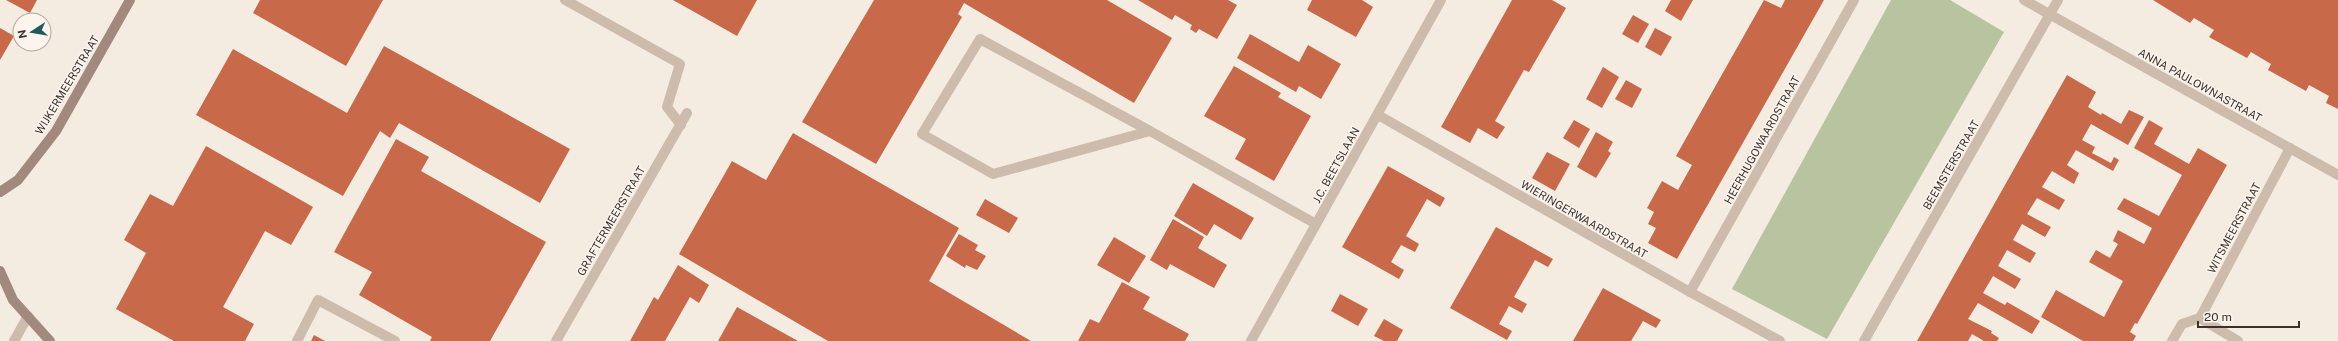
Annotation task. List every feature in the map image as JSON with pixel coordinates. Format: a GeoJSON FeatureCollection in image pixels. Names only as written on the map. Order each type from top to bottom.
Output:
{"type":"FeatureCollection","features":[{"type":"Feature","properties":{"kind":"street","name":"WIJKERMEERSTRAAT"},"geometry":{"type":"LineString","coordinates":[[0,192],[18,180],[56,131],[130,0]]}},
{"type":"Feature","properties":{"kind":"street"},"geometry":{"type":"LineString","coordinates":[[566,0],[680,64],[667,107],[681,125]]}},
{"type":"Feature","properties":{"kind":"street","name":"J.C. BEETSLAAN"},"geometry":{"type":"LineString","coordinates":[[1251,341],[1442,0]]}},
{"type":"Feature","properties":{"kind":"street","name":"HEERHUGOWAARDSTRAAT"},"geometry":{"type":"LineString","coordinates":[[1690,292],[1854,0]]}},
{"type":"Feature","properties":{"kind":"street"},"geometry":{"type":"LineString","coordinates":[[2024,0],[2050,15]]}},
{"type":"Feature","properties":{"kind":"street","name":"BEEMSTERSTRAAT"},"geometry":{"type":"LineString","coordinates":[[1864,341],[2058,0]]}},
{"type":"Feature","properties":{"kind":"street","name":"ANNA PAULOWNASTRAAT"},"geometry":{"type":"LineString","coordinates":[[2050,15],[2338,176]]}},
{"type":"Feature","properties":{"kind":"street"},"geometry":{"type":"LineString","coordinates":[[1150,131],[993,174],[922,134],[980,39],[1150,131],[1316,224]]}},
{"type":"Feature","properties":{"kind":"street","name":"GRAFTERMEERSTRAAT"},"geometry":{"type":"LineString","coordinates":[[556,341],[687,113]]}},
{"type":"Feature","properties":{"kind":"street","name":"WIERINGERWAARDSTRAAT"},"geometry":{"type":"LineString","coordinates":[[1378,115],[1690,292],[1780,341]]}},
{"type":"Feature","properties":{"kind":"street","name":"WITSMEERSTRAAT"},"geometry":{"type":"LineString","coordinates":[[2200,318],[2290,148]]}},
{"type":"Feature","properties":{"kind":"street"},"geometry":{"type":"LineString","coordinates":[[0,271],[13,300],[50,341]]}},
{"type":"Feature","properties":{"kind":"street"},"geometry":{"type":"LineString","coordinates":[[297,341],[318,300],[395,341]]}},
{"type":"Feature","properties":{"kind":"street"},"geometry":{"type":"LineString","coordinates":[[14,341],[28,316]]}},
{"type":"Feature","properties":{"kind":"street"},"geometry":{"type":"LineString","coordinates":[[2172,341],[2182,324],[2200,318],[2238,341]]}},
{"type":"Feature","properties":{"kind":"green space"},"geometry":{"type":"Polygon","coordinates":[[[1891,0],[1950,0],[2004,32],[1827,339],[1732,289],[1891,0]]]}},
{"type":"Feature","properties":{"kind":"building"},"geometry":{"type":"Polygon","coordinates":[[[6,0],[37,0],[31,12],[6,0]]]}},
{"type":"Feature","properties":{"kind":"building"},"geometry":{"type":"Polygon","coordinates":[[[260,0],[383,0],[346,66],[253,13],[260,0]]]}},
{"type":"Feature","properties":{"kind":"building"},"geometry":{"type":"Polygon","coordinates":[[[673,0],[757,0],[737,36],[673,0]]]}},
{"type":"Feature","properties":{"kind":"building"},"geometry":{"type":"Polygon","coordinates":[[[874,0],[1107,0],[1172,38],[1134,103],[964,3],[958,14],[962,17],[876,164],[802,122],[874,0]]]}},
{"type":"Feature","properties":{"kind":"building"},"geometry":{"type":"Polygon","coordinates":[[[1138,0],[1228,0],[1237,5],[1217,39],[1199,29],[1196,33],[1190,29],[1192,25],[1175,15],[1172,20],[1138,0]]]}},
{"type":"Feature","properties":{"kind":"building"},"geometry":{"type":"Polygon","coordinates":[[[1312,0],[1362,0],[1373,7],[1356,37],[1307,10],[1312,0]]]}},
{"type":"Feature","properties":{"kind":"building"},"geometry":{"type":"Polygon","coordinates":[[[1512,0],[1552,0],[1566,8],[1529,72],[1524,70],[1495,121],[1505,127],[1497,139],[1478,128],[1470,143],[1441,127],[1512,0]]]}},
{"type":"Feature","properties":{"kind":"building"},"geometry":{"type":"Polygon","coordinates":[[[1671,0],[1693,0],[1681,21],[1665,11],[1671,0]]]}},
{"type":"Feature","properties":{"kind":"building"},"geometry":{"type":"Polygon","coordinates":[[[1764,0],[1781,8],[1785,0],[1824,0],[1677,259],[1648,243],[1656,228],[1648,224],[1654,212],[1647,208],[1662,181],[1678,190],[1692,165],[1676,156],[1764,0]]]}},
{"type":"Feature","properties":{"kind":"building"},"geometry":{"type":"Polygon","coordinates":[[[2153,0],[2338,0],[2338,109],[2326,103],[2329,96],[2309,85],[2306,91],[2268,70],[2271,64],[2251,52],[2247,58],[2209,37],[2214,30],[2194,18],[2190,23],[2153,0]]]}},
{"type":"Feature","properties":{"kind":"building"},"geometry":{"type":"Polygon","coordinates":[[[1633,15],[1649,24],[1638,43],[1622,34],[1633,15]]]}},
{"type":"Feature","properties":{"kind":"building"},"geometry":{"type":"Polygon","coordinates":[[[0,28],[12,35],[12,39],[0,60],[0,28]]]}},
{"type":"Feature","properties":{"kind":"building"},"geometry":{"type":"Polygon","coordinates":[[[1655,28],[1672,37],[1661,56],[1645,47],[1655,28]]]}},
{"type":"Feature","properties":{"kind":"building"},"geometry":{"type":"Polygon","coordinates":[[[1250,34],[1299,62],[1308,45],[1341,64],[1321,99],[1299,86],[1296,92],[1237,58],[1250,34]]]}},
{"type":"Feature","properties":{"kind":"building"},"geometry":{"type":"Polygon","coordinates":[[[384,46],[570,149],[540,203],[399,123],[390,138],[380,131],[343,196],[196,115],[233,49],[347,113],[384,46]]]}},
{"type":"Feature","properties":{"kind":"building"},"geometry":{"type":"Polygon","coordinates":[[[1234,66],[1281,93],[1278,97],[1311,116],[1274,181],[1235,159],[1246,139],[1204,116],[1234,66]]]}},
{"type":"Feature","properties":{"kind":"building"},"geometry":{"type":"Polygon","coordinates":[[[1603,67],[1619,77],[1602,108],[1586,99],[1603,67]]]}},
{"type":"Feature","properties":{"kind":"building"},"geometry":{"type":"Polygon","coordinates":[[[2067,75],[2096,92],[2088,107],[2101,115],[2102,113],[2121,124],[2129,110],[2144,117],[2128,145],[2091,124],[2082,140],[2095,147],[2092,153],[2111,163],[2114,157],[2119,160],[2113,171],[2076,150],[2067,165],[2079,173],[2074,184],[2052,171],[2042,187],[2065,200],[2059,210],[2037,198],[2027,214],[2051,227],[2045,237],[2022,224],[2013,240],[2036,253],[2030,263],[2007,250],[1998,266],[2021,279],[2015,289],[1993,276],[1983,293],[2005,305],[2007,302],[2040,321],[2032,334],[1978,303],[1968,319],[1992,331],[1991,333],[1999,338],[1997,341],[1984,341],[1972,334],[1968,341],[1917,341],[2067,75]]]}},
{"type":"Feature","properties":{"kind":"building"},"geometry":{"type":"Polygon","coordinates":[[[1626,80],[1642,89],[1632,108],[1615,99],[1626,80]]]}},
{"type":"Feature","properties":{"kind":"building"},"geometry":{"type":"Polygon","coordinates":[[[1574,120],[1590,129],[1579,148],[1563,138],[1574,120]]]}},
{"type":"Feature","properties":{"kind":"building"},"geometry":{"type":"Polygon","coordinates":[[[2149,120],[2163,128],[2154,144],[2189,164],[2198,148],[2227,165],[2137,324],[2135,323],[2130,332],[2136,336],[2133,341],[2083,341],[2041,317],[2056,290],[2104,317],[2123,281],[2089,262],[2096,250],[2110,258],[2118,244],[2113,241],[2118,230],[2144,244],[2152,228],[2117,209],[2124,198],[2159,216],[2182,175],[2134,148],[2149,120]]]}},
{"type":"Feature","properties":{"kind":"building"},"geometry":{"type":"Polygon","coordinates":[[[1596,132],[1613,142],[1608,151],[1611,153],[1596,178],[1577,167],[1596,132]]]}},
{"type":"Feature","properties":{"kind":"building"},"geometry":{"type":"Polygon","coordinates":[[[793,133],[959,228],[929,281],[1031,341],[828,341],[679,254],[732,161],[766,180],[793,133]]]}},
{"type":"Feature","properties":{"kind":"building"},"geometry":{"type":"Polygon","coordinates":[[[396,139],[429,157],[421,171],[546,242],[490,341],[430,341],[432,337],[359,295],[372,272],[334,252],[396,139]]]}},
{"type":"Feature","properties":{"kind":"building"},"geometry":{"type":"Polygon","coordinates":[[[206,146],[313,207],[291,245],[265,231],[223,307],[254,324],[245,341],[174,341],[116,309],[146,253],[124,240],[150,194],[173,206],[206,146]]]}},
{"type":"Feature","properties":{"kind":"building"},"geometry":{"type":"Polygon","coordinates":[[[1547,152],[1570,164],[1555,191],[1532,178],[1547,152]]]}},
{"type":"Feature","properties":{"kind":"building"},"geometry":{"type":"Polygon","coordinates":[[[1388,166],[1445,198],[1440,207],[1427,199],[1406,236],[1419,244],[1415,252],[1401,245],[1391,262],[1404,270],[1399,279],[1342,247],[1388,166]]]}},
{"type":"Feature","properties":{"kind":"building"},"geometry":{"type":"Polygon","coordinates":[[[1193,183],[1254,218],[1241,240],[1214,224],[1207,236],[1174,216],[1193,183]]]}},
{"type":"Feature","properties":{"kind":"building"},"geometry":{"type":"Polygon","coordinates":[[[985,199],[1018,218],[1009,233],[976,215],[985,199]]]}},
{"type":"Feature","properties":{"kind":"building"},"geometry":{"type":"Polygon","coordinates":[[[1173,219],[1204,237],[1198,248],[1227,265],[1214,288],[1170,264],[1167,270],[1150,260],[1173,219]]]}},
{"type":"Feature","properties":{"kind":"building"},"geometry":{"type":"Polygon","coordinates":[[[1496,227],[1553,259],[1548,267],[1535,260],[1514,297],[1527,304],[1522,313],[1509,306],[1499,324],[1512,331],[1507,340],[1450,308],[1496,227]]]}},
{"type":"Feature","properties":{"kind":"building"},"geometry":{"type":"Polygon","coordinates":[[[959,234],[978,245],[975,250],[986,256],[977,270],[966,265],[965,268],[946,256],[959,234]]]}},
{"type":"Feature","properties":{"kind":"building"},"geometry":{"type":"Polygon","coordinates":[[[1114,237],[1146,256],[1129,283],[1097,265],[1114,237]]]}},
{"type":"Feature","properties":{"kind":"building"},"geometry":{"type":"Polygon","coordinates":[[[678,265],[709,285],[699,303],[690,297],[665,341],[630,341],[654,297],[658,300],[678,265]]]}},
{"type":"Feature","properties":{"kind":"building"},"geometry":{"type":"Polygon","coordinates":[[[1122,282],[1150,297],[1143,309],[1189,334],[1185,341],[1078,341],[1090,319],[1099,323],[1122,282]]]}},
{"type":"Feature","properties":{"kind":"building"},"geometry":{"type":"Polygon","coordinates":[[[1603,288],[1661,320],[1656,328],[1643,321],[1631,341],[1573,341],[1603,288]]]}},
{"type":"Feature","properties":{"kind":"building"},"geometry":{"type":"Polygon","coordinates":[[[1340,294],[1368,309],[1358,326],[1331,311],[1340,294]]]}},
{"type":"Feature","properties":{"kind":"building"},"geometry":{"type":"Polygon","coordinates":[[[737,307],[798,341],[718,341],[737,307]]]}},
{"type":"Feature","properties":{"kind":"building"},"geometry":{"type":"Polygon","coordinates":[[[1384,319],[1403,330],[1397,341],[1384,341],[1374,336],[1384,319]]]}},
{"type":"Feature","properties":{"kind":"building"},"geometry":{"type":"Polygon","coordinates":[[[314,335],[325,341],[311,341],[314,335]]]}}]}
